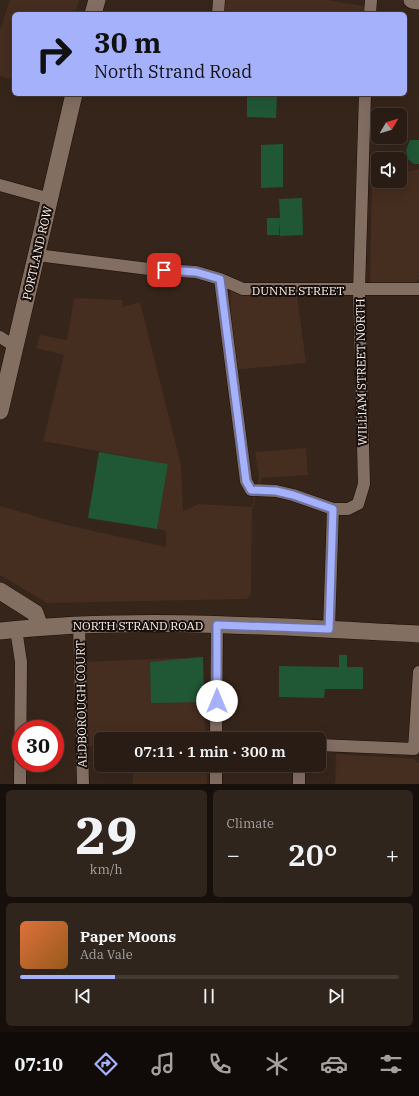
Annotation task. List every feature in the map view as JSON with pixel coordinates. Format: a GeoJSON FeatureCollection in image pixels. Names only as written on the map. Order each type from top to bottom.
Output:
{"type":"FeatureCollection","features":[{"type":"Feature","properties":{"kind":"main road"},"geometry":{"type":"LineString","coordinates":[[94,12],[97,0]]}},
{"type":"Feature","properties":{"kind":"main road"},"geometry":{"type":"LineString","coordinates":[[412,0],[419,1]]}},
{"type":"Feature","properties":{"kind":"main road","name":"PORTLAND ROW"},"geometry":{"type":"LineString","coordinates":[[0,411],[74,96]]}},
{"type":"Feature","properties":{"kind":"main road"},"geometry":{"type":"LineString","coordinates":[[0,591],[34,613],[40,627]]}},
{"type":"Feature","properties":{"kind":"main road","name":"NORTH STRAND ROAD"},"geometry":{"type":"LineString","coordinates":[[8,630],[79,624],[217,625],[419,634]]}},
{"type":"Feature","properties":{"kind":"street"},"geometry":{"type":"LineString","coordinates":[[218,12],[219,0]]}},
{"type":"Feature","properties":{"kind":"street"},"geometry":{"type":"LineString","coordinates":[[370,12],[371,0]]}},
{"type":"Feature","properties":{"kind":"street","name":"WILLIAM STREET NORTH"},"geometry":{"type":"LineString","coordinates":[[333,509],[348,509],[358,504],[364,484],[359,290],[365,96]]}},
{"type":"Feature","properties":{"kind":"street"},"geometry":{"type":"LineString","coordinates":[[0,185],[50,200]]}},
{"type":"Feature","properties":{"kind":"street","name":"DUNNE STREET"},"geometry":{"type":"LineString","coordinates":[[37,255],[149,269],[196,272],[220,279],[243,289],[359,290],[419,288]]}},
{"type":"Feature","properties":{"kind":"street"},"geometry":{"type":"LineString","coordinates":[[220,279],[246,481],[251,490],[276,491],[293,495],[333,509],[329,629]]}},
{"type":"Feature","properties":{"kind":"street"},"geometry":{"type":"LineString","coordinates":[[0,337],[16,347]]}},
{"type":"Feature","properties":{"kind":"street","name":"ALDBOROUGH COURT"},"geometry":{"type":"LineString","coordinates":[[79,624],[83,784]]}},
{"type":"Feature","properties":{"kind":"street"},"geometry":{"type":"LineString","coordinates":[[216,732],[217,625]]}},
{"type":"Feature","properties":{"kind":"street"},"geometry":{"type":"LineString","coordinates":[[8,630],[20,662],[20,784]]}},
{"type":"Feature","properties":{"kind":"street"},"geometry":{"type":"LineString","coordinates":[[326,745],[414,748],[419,672]]}},
{"type":"Feature","properties":{"kind":"street"},"geometry":{"type":"LineString","coordinates":[[216,772],[216,784]]}},
{"type":"Feature","properties":{"kind":"street"},"geometry":{"type":"LineString","coordinates":[[299,772],[299,784]]}},
{"type":"Feature","properties":{"kind":"shaded area"},"geometry":{"type":"Polygon","coordinates":[[[10,0],[79,0],[76,12],[12,12],[12,80],[0,76],[0,30],[10,0]]]}},
{"type":"Feature","properties":{"kind":"shaded area"},"geometry":{"type":"Polygon","coordinates":[[[220,0],[328,0],[367,7],[366,12],[219,12],[220,0]]]}},
{"type":"Feature","properties":{"kind":"shaded area"},"geometry":{"type":"Polygon","coordinates":[[[419,169],[419,278],[416,283],[370,283],[372,188],[407,188],[407,172],[419,169]]]}},
{"type":"Feature","properties":{"kind":"shaded area"},"geometry":{"type":"Polygon","coordinates":[[[230,286],[297,296],[306,363],[232,370],[230,286]]]}},
{"type":"Feature","properties":{"kind":"shaded area"},"geometry":{"type":"Polygon","coordinates":[[[74,299],[122,300],[122,307],[140,302],[181,465],[183,511],[199,504],[252,507],[259,478],[255,452],[306,448],[308,475],[262,478],[252,510],[251,594],[247,599],[47,603],[0,575],[0,506],[62,524],[166,547],[166,531],[157,529],[168,464],[43,441],[64,355],[36,348],[40,335],[67,340],[74,299]]]}},
{"type":"Feature","properties":{"kind":"shaded area"},"geometry":{"type":"Polygon","coordinates":[[[203,657],[205,732],[94,732],[94,746],[84,746],[81,662],[203,657]]]}},
{"type":"Feature","properties":{"kind":"shaded area"},"geometry":{"type":"Polygon","coordinates":[[[336,754],[414,759],[419,763],[419,784],[335,784],[336,754]]]}},
{"type":"Feature","properties":{"kind":"shaded area"},"geometry":{"type":"Polygon","coordinates":[[[132,772],[206,772],[207,784],[133,784],[132,772]]]}},
{"type":"Feature","properties":{"kind":"green space"},"geometry":{"type":"Polygon","coordinates":[[[247,96],[277,96],[276,118],[247,117],[247,96]]]}},
{"type":"Feature","properties":{"kind":"green space"},"geometry":{"type":"Polygon","coordinates":[[[410,140],[419,140],[419,164],[414,164],[408,159],[406,150],[410,140]]]}},
{"type":"Feature","properties":{"kind":"green space"},"geometry":{"type":"Polygon","coordinates":[[[283,144],[283,187],[261,188],[261,145],[283,144]]]}},
{"type":"Feature","properties":{"kind":"green space"},"geometry":{"type":"Polygon","coordinates":[[[302,198],[303,235],[280,236],[279,220],[279,235],[267,235],[267,218],[280,218],[279,199],[302,198]]]}},
{"type":"Feature","properties":{"kind":"green space"},"geometry":{"type":"Polygon","coordinates":[[[99,452],[168,464],[157,529],[88,518],[99,452]]]}},
{"type":"Feature","properties":{"kind":"green space"},"geometry":{"type":"Polygon","coordinates":[[[339,655],[347,655],[347,667],[363,667],[363,689],[325,689],[324,698],[279,697],[279,666],[339,667],[339,655]]]}},
{"type":"Feature","properties":{"kind":"green space"},"geometry":{"type":"Polygon","coordinates":[[[203,657],[204,702],[151,703],[150,662],[203,657]]]}},
{"type":"Feature","properties":{"kind":"route"},"geometry":{"type":"LineString","coordinates":[[164,270],[196,272],[220,279],[246,481],[251,490],[276,491],[312,500],[333,509],[329,629],[255,625],[217,625],[217,701]]}}]}
